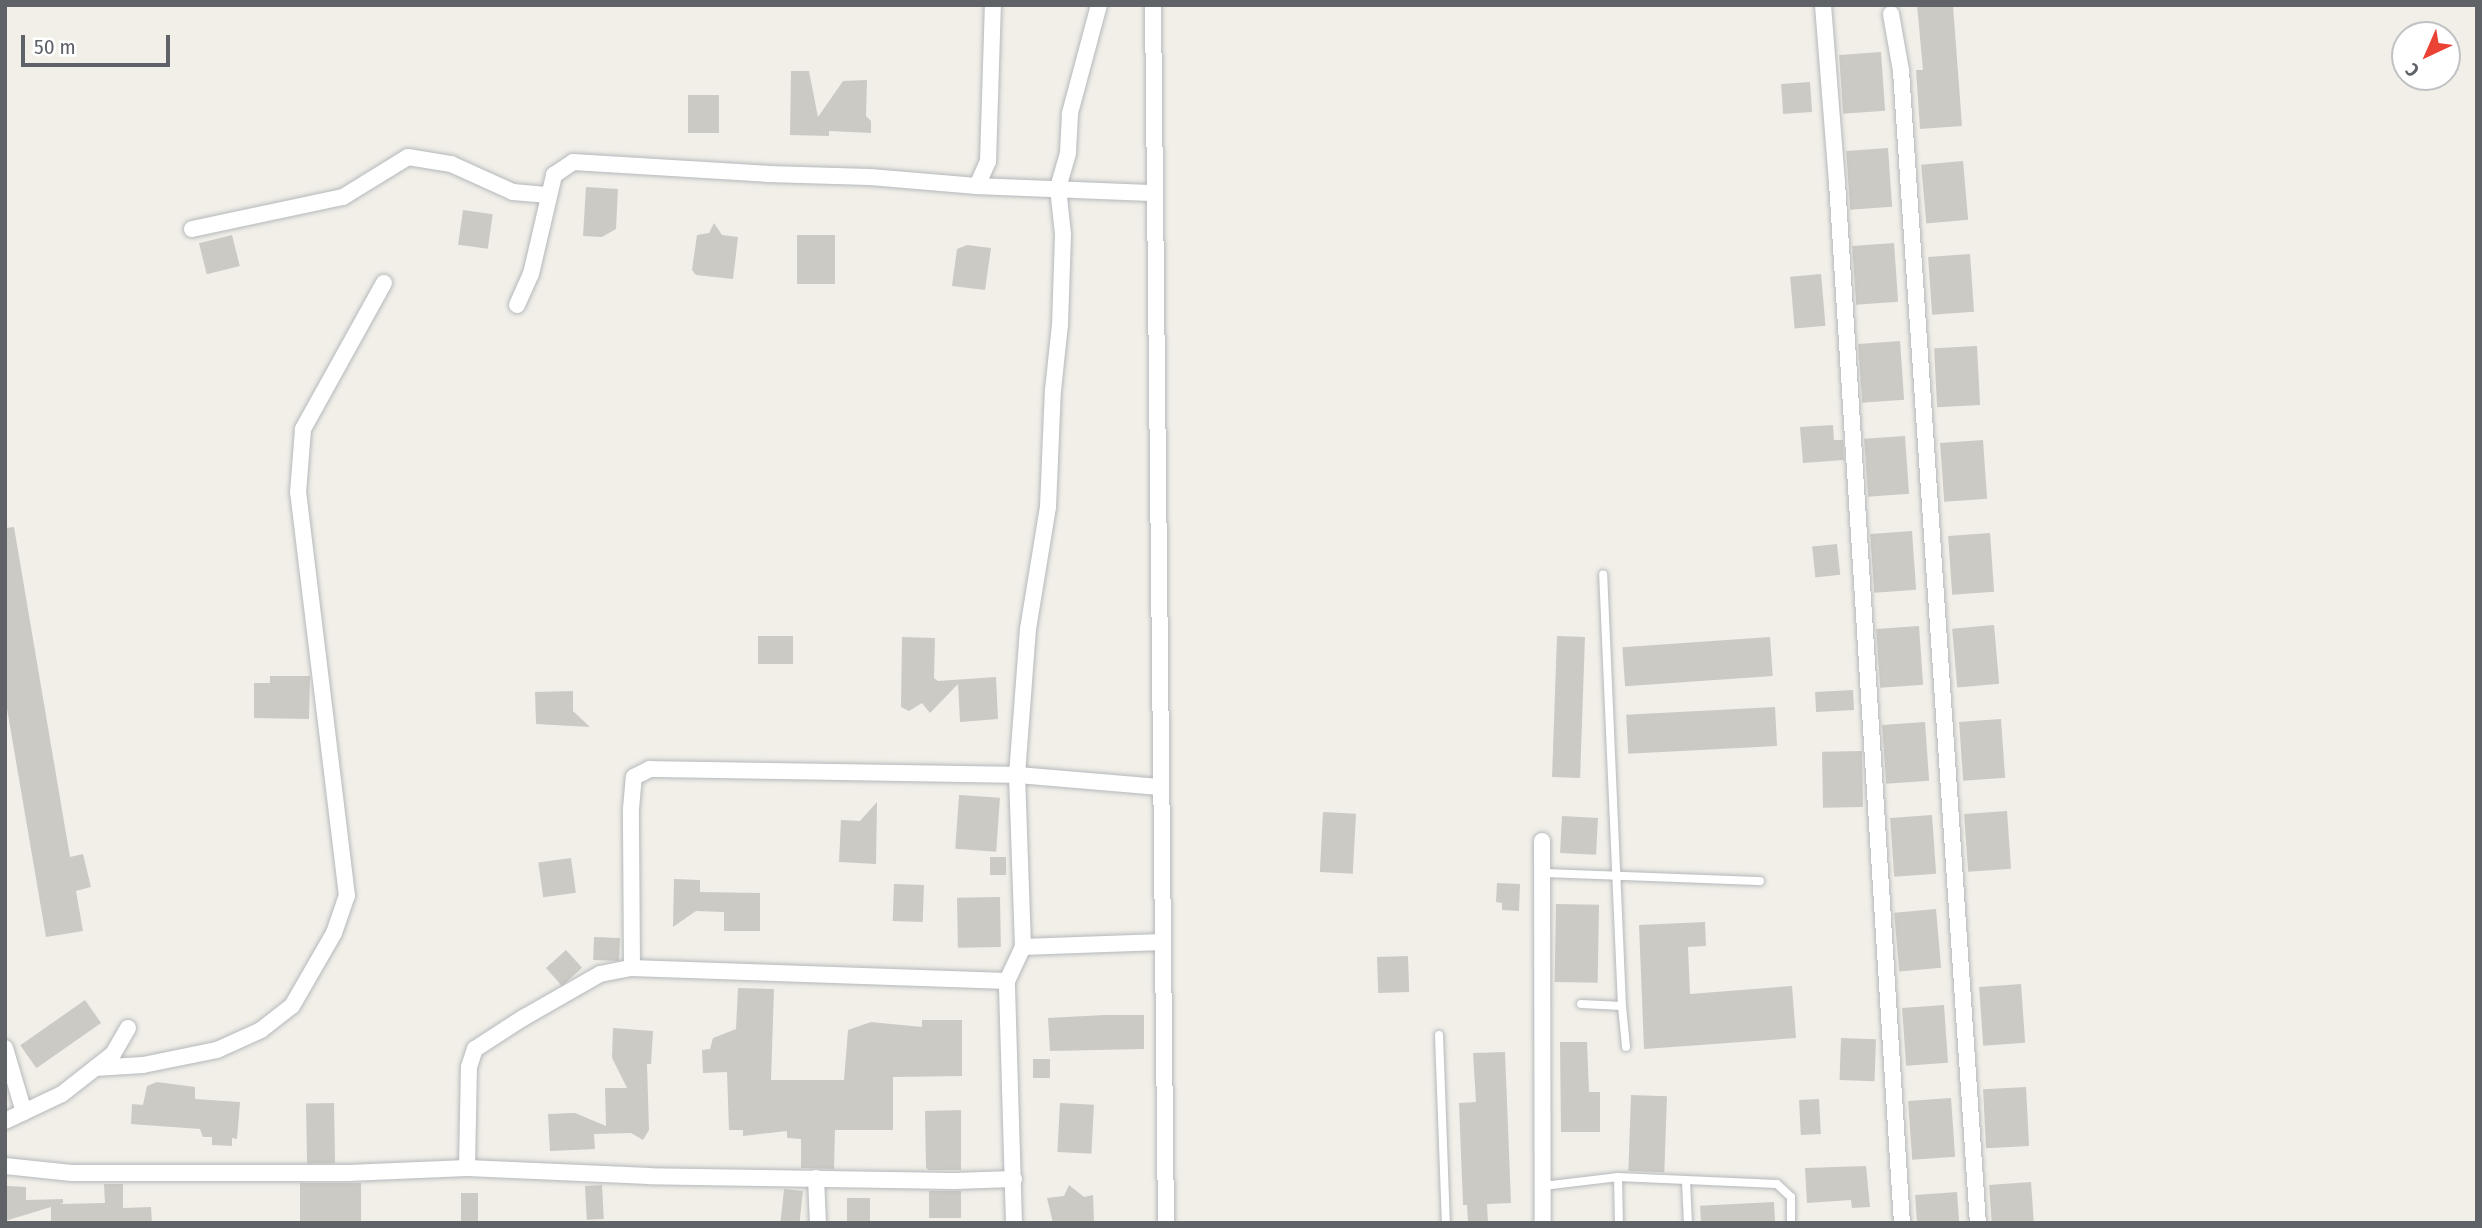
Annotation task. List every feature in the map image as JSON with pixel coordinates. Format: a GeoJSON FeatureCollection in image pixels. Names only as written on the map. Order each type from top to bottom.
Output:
{"type":"FeatureCollection","features":[{"type":"Feature","properties":{"kind":"street"},"geometry":{"type":"LineString","coordinates":[[977,186],[988,161],[993,5]]}},
{"type":"Feature","properties":{"kind":"street"},"geometry":{"type":"LineString","coordinates":[[1014,1223],[1007,981],[1023,947],[1017,775],[1028,629],[1048,507],[1053,390],[1061,299],[1063,234],[1058,188],[1068,152],[1070,113],[1099,5]]}},
{"type":"Feature","properties":{"kind":"street"},"geometry":{"type":"LineString","coordinates":[[1153,5],[1166,1223]]}},
{"type":"Feature","properties":{"kind":"street"},"geometry":{"type":"LineString","coordinates":[[1823,5],[1838,196],[1902,1223]]}},
{"type":"Feature","properties":{"kind":"street"},"geometry":{"type":"LineString","coordinates":[[1891,14],[1901,71],[1978,1223]]}},
{"type":"Feature","properties":{"kind":"street"},"geometry":{"type":"LineString","coordinates":[[192,229],[343,197],[408,158],[451,164],[513,192],[550,195]]}},
{"type":"Feature","properties":{"kind":"street"},"geometry":{"type":"LineString","coordinates":[[517,305],[531,274],[554,175],[573,162],[767,174],[870,177],[977,186],[1155,193]]}},
{"type":"Feature","properties":{"kind":"street"},"geometry":{"type":"LineString","coordinates":[[95,1068],[143,1065],[217,1050],[261,1030],[292,1006],[334,933],[347,896],[298,493],[303,429],[384,283]]}},
{"type":"Feature","properties":{"kind":"street"},"geometry":{"type":"LineString","coordinates":[[632,968],[631,809],[634,777],[650,769],[1017,775],[1160,787]]}},
{"type":"Feature","properties":{"kind":"street"},"geometry":{"type":"LineString","coordinates":[[1542,841],[1543,1223]]}},
{"type":"Feature","properties":{"kind":"street"},"geometry":{"type":"LineString","coordinates":[[1023,947],[1161,942]]}},
{"type":"Feature","properties":{"kind":"street"},"geometry":{"type":"LineString","coordinates":[[467,1168],[469,1067],[475,1049],[600,974],[632,968],[1007,981]]}},
{"type":"Feature","properties":{"kind":"street"},"geometry":{"type":"LineString","coordinates":[[5,1121],[62,1094],[113,1054],[128,1028]]}},
{"type":"Feature","properties":{"kind":"street"},"geometry":{"type":"LineString","coordinates":[[5,1048],[24,1112]]}},
{"type":"Feature","properties":{"kind":"street"},"geometry":{"type":"LineString","coordinates":[[5,1166],[72,1173],[348,1173],[467,1168],[649,1176],[954,1181],[1014,1179]]}},
{"type":"Feature","properties":{"kind":"street"},"geometry":{"type":"LineString","coordinates":[[816,1178],[818,1223]]}},
{"type":"Feature","properties":{"kind":"lane"},"geometry":{"type":"LineString","coordinates":[[1603,574],[1626,1047]]}},
{"type":"Feature","properties":{"kind":"lane"},"geometry":{"type":"LineString","coordinates":[[1542,873],[1760,881]]}},
{"type":"Feature","properties":{"kind":"lane"},"geometry":{"type":"LineString","coordinates":[[1581,1004],[1622,1006]]}},
{"type":"Feature","properties":{"kind":"lane"},"geometry":{"type":"LineString","coordinates":[[1439,1035],[1446,1223]]}},
{"type":"Feature","properties":{"kind":"lane"},"geometry":{"type":"LineString","coordinates":[[1618,1177],[1619,1223]]}},
{"type":"Feature","properties":{"kind":"lane"},"geometry":{"type":"LineString","coordinates":[[1543,1186],[1618,1177],[1777,1184],[1791,1197],[1791,1223]]}},
{"type":"Feature","properties":{"kind":"lane"},"geometry":{"type":"LineString","coordinates":[[1686,1181],[1688,1223]]}},
{"type":"Feature","properties":{"kind":"building"},"geometry":{"type":"Polygon","coordinates":[[[1917,5],[1953,5],[1962,126],[1920,129],[1916,70],[1923,70],[1917,5]]]}},
{"type":"Feature","properties":{"kind":"building"},"geometry":{"type":"Polygon","coordinates":[[[1881,52],[1885,111],[1843,114],[1839,55],[1881,52]]]}},
{"type":"Feature","properties":{"kind":"building"},"geometry":{"type":"Polygon","coordinates":[[[791,71],[809,71],[818,117],[843,81],[867,80],[866,116],[871,121],[871,133],[829,131],[829,136],[790,135],[791,71]]]}},
{"type":"Feature","properties":{"kind":"building"},"geometry":{"type":"Polygon","coordinates":[[[1810,82],[1812,112],[1783,114],[1781,84],[1810,82]]]}},
{"type":"Feature","properties":{"kind":"building"},"geometry":{"type":"Polygon","coordinates":[[[688,95],[719,95],[719,133],[688,133],[688,95]]]}},
{"type":"Feature","properties":{"kind":"building"},"geometry":{"type":"Polygon","coordinates":[[[1888,148],[1892,207],[1850,210],[1846,151],[1888,148]]]}},
{"type":"Feature","properties":{"kind":"building"},"geometry":{"type":"Polygon","coordinates":[[[1963,161],[1968,220],[1926,223],[1921,165],[1963,161]]]}},
{"type":"Feature","properties":{"kind":"building"},"geometry":{"type":"Polygon","coordinates":[[[586,187],[618,189],[616,229],[602,237],[583,236],[586,187]]]}},
{"type":"Feature","properties":{"kind":"building"},"geometry":{"type":"Polygon","coordinates":[[[463,210],[493,214],[488,249],[458,245],[463,210]]]}},
{"type":"Feature","properties":{"kind":"building"},"geometry":{"type":"Polygon","coordinates":[[[714,223],[722,235],[738,237],[733,279],[696,275],[692,270],[697,235],[709,233],[714,223]]]}},
{"type":"Feature","properties":{"kind":"building"},"geometry":{"type":"Polygon","coordinates":[[[232,235],[240,266],[207,274],[199,243],[232,235]]]}},
{"type":"Feature","properties":{"kind":"building"},"geometry":{"type":"Polygon","coordinates":[[[797,235],[835,235],[835,284],[797,284],[797,235]]]}},
{"type":"Feature","properties":{"kind":"building"},"geometry":{"type":"Polygon","coordinates":[[[1894,243],[1898,302],[1856,305],[1852,246],[1894,243]]]}},
{"type":"Feature","properties":{"kind":"building"},"geometry":{"type":"Polygon","coordinates":[[[967,245],[991,248],[985,290],[952,286],[957,249],[967,245]]]}},
{"type":"Feature","properties":{"kind":"building"},"geometry":{"type":"Polygon","coordinates":[[[1970,254],[1974,312],[1932,315],[1928,257],[1970,254]]]}},
{"type":"Feature","properties":{"kind":"building"},"geometry":{"type":"Polygon","coordinates":[[[1821,274],[1826,326],[1795,329],[1790,277],[1821,274]]]}},
{"type":"Feature","properties":{"kind":"building"},"geometry":{"type":"Polygon","coordinates":[[[1900,341],[1904,400],[1862,403],[1858,344],[1900,341]]]}},
{"type":"Feature","properties":{"kind":"building"},"geometry":{"type":"Polygon","coordinates":[[[1977,346],[1980,405],[1937,407],[1934,348],[1977,346]]]}},
{"type":"Feature","properties":{"kind":"building"},"geometry":{"type":"Polygon","coordinates":[[[1833,425],[1834,440],[1843,440],[1844,460],[1803,463],[1800,427],[1833,425]]]}},
{"type":"Feature","properties":{"kind":"building"},"geometry":{"type":"Polygon","coordinates":[[[1905,436],[1909,494],[1868,497],[1864,439],[1905,436]]]}},
{"type":"Feature","properties":{"kind":"building"},"geometry":{"type":"Polygon","coordinates":[[[1983,440],[1987,499],[1944,502],[1940,443],[1983,440]]]}},
{"type":"Feature","properties":{"kind":"building"},"geometry":{"type":"Polygon","coordinates":[[[14,527],[70,857],[83,854],[91,887],[76,891],[83,931],[46,937],[5,697],[5,528],[14,527]]]}},
{"type":"Feature","properties":{"kind":"building"},"geometry":{"type":"Polygon","coordinates":[[[1912,531],[1916,590],[1874,593],[1870,534],[1912,531]]]}},
{"type":"Feature","properties":{"kind":"building"},"geometry":{"type":"Polygon","coordinates":[[[1990,533],[1994,592],[1952,595],[1948,536],[1990,533]]]}},
{"type":"Feature","properties":{"kind":"building"},"geometry":{"type":"Polygon","coordinates":[[[1837,544],[1840,575],[1815,577],[1812,547],[1837,544]]]}},
{"type":"Feature","properties":{"kind":"building"},"geometry":{"type":"Polygon","coordinates":[[[1994,625],[1999,684],[1957,687],[1952,629],[1994,625]]]}},
{"type":"Feature","properties":{"kind":"building"},"geometry":{"type":"Polygon","coordinates":[[[1919,626],[1923,685],[1880,688],[1876,629],[1919,626]]]}},
{"type":"Feature","properties":{"kind":"building"},"geometry":{"type":"Polygon","coordinates":[[[758,636],[793,636],[793,664],[758,664],[758,636]]]}},
{"type":"Feature","properties":{"kind":"building"},"geometry":{"type":"Polygon","coordinates":[[[1557,636],[1585,637],[1580,778],[1552,777],[1557,636]]]}},
{"type":"Feature","properties":{"kind":"building"},"geometry":{"type":"Polygon","coordinates":[[[902,637],[935,638],[934,678],[938,681],[996,677],[998,719],[960,722],[958,684],[930,713],[922,703],[909,711],[901,707],[902,637]]]}},
{"type":"Feature","properties":{"kind":"building"},"geometry":{"type":"Polygon","coordinates":[[[1770,637],[1773,676],[1625,686],[1622,647],[1770,637]]]}},
{"type":"Feature","properties":{"kind":"building"},"geometry":{"type":"Polygon","coordinates":[[[270,676],[310,676],[309,719],[254,718],[254,683],[270,683],[270,676]]]}},
{"type":"Feature","properties":{"kind":"building"},"geometry":{"type":"Polygon","coordinates":[[[1853,690],[1854,710],[1816,712],[1815,692],[1853,690]]]}},
{"type":"Feature","properties":{"kind":"building"},"geometry":{"type":"Polygon","coordinates":[[[573,691],[573,711],[590,727],[536,724],[535,692],[573,691]]]}},
{"type":"Feature","properties":{"kind":"building"},"geometry":{"type":"Polygon","coordinates":[[[1775,707],[1777,746],[1628,754],[1626,715],[1775,707]]]}},
{"type":"Feature","properties":{"kind":"building"},"geometry":{"type":"Polygon","coordinates":[[[2001,719],[2005,778],[1963,781],[1959,722],[2001,719]]]}},
{"type":"Feature","properties":{"kind":"building"},"geometry":{"type":"Polygon","coordinates":[[[1925,722],[1929,781],[1886,784],[1882,725],[1925,722]]]}},
{"type":"Feature","properties":{"kind":"building"},"geometry":{"type":"Polygon","coordinates":[[[1862,751],[1863,807],[1823,808],[1822,752],[1862,751]]]}},
{"type":"Feature","properties":{"kind":"building"},"geometry":{"type":"Polygon","coordinates":[[[959,795],[1000,798],[996,852],[955,849],[959,795]]]}},
{"type":"Feature","properties":{"kind":"building"},"geometry":{"type":"Polygon","coordinates":[[[877,802],[876,864],[839,862],[841,820],[860,821],[877,802]]]}},
{"type":"Feature","properties":{"kind":"building"},"geometry":{"type":"Polygon","coordinates":[[[2007,811],[2011,869],[1968,872],[1964,814],[2007,811]]]}},
{"type":"Feature","properties":{"kind":"building"},"geometry":{"type":"Polygon","coordinates":[[[1323,812],[1356,814],[1353,874],[1320,872],[1323,812]]]}},
{"type":"Feature","properties":{"kind":"building"},"geometry":{"type":"Polygon","coordinates":[[[1932,815],[1936,874],[1894,877],[1890,818],[1932,815]]]}},
{"type":"Feature","properties":{"kind":"building"},"geometry":{"type":"Polygon","coordinates":[[[1562,816],[1598,818],[1596,855],[1560,853],[1562,816]]]}},
{"type":"Feature","properties":{"kind":"building"},"geometry":{"type":"Polygon","coordinates":[[[990,857],[1006,857],[1006,875],[990,875],[990,857]]]}},
{"type":"Feature","properties":{"kind":"building"},"geometry":{"type":"Polygon","coordinates":[[[571,858],[576,893],[543,897],[538,863],[571,858]]]}},
{"type":"Feature","properties":{"kind":"building"},"geometry":{"type":"Polygon","coordinates":[[[674,879],[700,880],[700,892],[760,893],[760,931],[724,931],[724,912],[696,911],[673,927],[674,879]]]}},
{"type":"Feature","properties":{"kind":"building"},"geometry":{"type":"Polygon","coordinates":[[[1497,883],[1520,884],[1519,911],[1502,910],[1502,903],[1496,902],[1497,883]]]}},
{"type":"Feature","properties":{"kind":"building"},"geometry":{"type":"Polygon","coordinates":[[[894,884],[924,885],[923,922],[893,921],[894,884]]]}},
{"type":"Feature","properties":{"kind":"building"},"geometry":{"type":"Polygon","coordinates":[[[1000,897],[1001,947],[958,948],[957,898],[1000,897]]]}},
{"type":"Feature","properties":{"kind":"building"},"geometry":{"type":"Polygon","coordinates":[[[1556,904],[1599,905],[1598,983],[1555,982],[1556,904]]]}},
{"type":"Feature","properties":{"kind":"building"},"geometry":{"type":"Polygon","coordinates":[[[1936,909],[1941,968],[1899,971],[1894,913],[1936,909]]]}},
{"type":"Feature","properties":{"kind":"building"},"geometry":{"type":"Polygon","coordinates":[[[1705,922],[1706,946],[1688,947],[1690,994],[1792,986],[1796,1038],[1644,1049],[1639,925],[1705,922]]]}},
{"type":"Feature","properties":{"kind":"building"},"geometry":{"type":"Polygon","coordinates":[[[594,937],[620,938],[619,961],[593,960],[594,937]]]}},
{"type":"Feature","properties":{"kind":"building"},"geometry":{"type":"Polygon","coordinates":[[[566,950],[582,968],[562,986],[546,968],[566,950]]]}},
{"type":"Feature","properties":{"kind":"building"},"geometry":{"type":"Polygon","coordinates":[[[1408,956],[1409,992],[1378,993],[1377,957],[1408,956]]]}},
{"type":"Feature","properties":{"kind":"building"},"geometry":{"type":"Polygon","coordinates":[[[2021,984],[2025,1043],[1983,1046],[1979,987],[2021,984]]]}},
{"type":"Feature","properties":{"kind":"building"},"geometry":{"type":"Polygon","coordinates":[[[738,988],[774,989],[771,1080],[844,1080],[848,1030],[871,1022],[922,1027],[922,1020],[962,1020],[962,1076],[893,1077],[893,1130],[835,1130],[834,1169],[801,1168],[801,1139],[787,1138],[787,1131],[743,1136],[743,1130],[729,1130],[727,1072],[703,1073],[702,1050],[710,1049],[713,1038],[736,1029],[738,988]]]}},
{"type":"Feature","properties":{"kind":"building"},"geometry":{"type":"Polygon","coordinates":[[[85,1000],[101,1023],[36,1068],[20,1045],[85,1000]]]}},
{"type":"Feature","properties":{"kind":"building"},"geometry":{"type":"Polygon","coordinates":[[[1944,1005],[1948,1063],[1906,1066],[1902,1008],[1944,1005]]]}},
{"type":"Feature","properties":{"kind":"building"},"geometry":{"type":"Polygon","coordinates":[[[1144,1015],[1144,1049],[1050,1051],[1048,1018],[1144,1015]]]}},
{"type":"Feature","properties":{"kind":"building"},"geometry":{"type":"Polygon","coordinates":[[[613,1028],[653,1031],[651,1064],[647,1064],[649,1130],[643,1140],[631,1133],[594,1134],[595,1149],[550,1151],[548,1114],[575,1113],[606,1126],[605,1088],[627,1088],[612,1058],[613,1028]]]}},
{"type":"Feature","properties":{"kind":"building"},"geometry":{"type":"Polygon","coordinates":[[[1841,1038],[1876,1039],[1875,1081],[1840,1080],[1841,1038]]]}},
{"type":"Feature","properties":{"kind":"building"},"geometry":{"type":"Polygon","coordinates":[[[1560,1042],[1587,1042],[1589,1092],[1600,1092],[1600,1132],[1561,1132],[1560,1042]]]}},
{"type":"Feature","properties":{"kind":"building"},"geometry":{"type":"Polygon","coordinates":[[[1505,1052],[1511,1203],[1487,1204],[1488,1223],[1468,1223],[1467,1205],[1463,1205],[1459,1103],[1476,1102],[1473,1053],[1505,1052]]]}},
{"type":"Feature","properties":{"kind":"building"},"geometry":{"type":"Polygon","coordinates":[[[1033,1059],[1050,1059],[1050,1078],[1033,1078],[1033,1059]]]}},
{"type":"Feature","properties":{"kind":"building"},"geometry":{"type":"Polygon","coordinates":[[[157,1082],[195,1087],[195,1099],[240,1102],[237,1139],[232,1138],[232,1146],[212,1145],[212,1137],[203,1137],[200,1129],[131,1124],[132,1104],[143,1105],[147,1086],[157,1082]]]}},
{"type":"Feature","properties":{"kind":"building"},"geometry":{"type":"Polygon","coordinates":[[[2026,1087],[2029,1146],[1986,1148],[1983,1089],[2026,1087]]]}},
{"type":"Feature","properties":{"kind":"building"},"geometry":{"type":"Polygon","coordinates":[[[1631,1095],[1667,1096],[1664,1172],[1628,1171],[1631,1095]]]}},
{"type":"Feature","properties":{"kind":"building"},"geometry":{"type":"Polygon","coordinates":[[[1951,1098],[1955,1157],[1912,1160],[1908,1101],[1951,1098]]]}},
{"type":"Feature","properties":{"kind":"building"},"geometry":{"type":"Polygon","coordinates":[[[1819,1099],[1821,1134],[1801,1135],[1799,1100],[1819,1099]]]}},
{"type":"Feature","properties":{"kind":"building"},"geometry":{"type":"Polygon","coordinates":[[[306,1103],[334,1103],[335,1163],[307,1163],[306,1103]]]}},
{"type":"Feature","properties":{"kind":"building"},"geometry":{"type":"Polygon","coordinates":[[[1060,1103],[1094,1105],[1091,1154],[1057,1152],[1060,1103]]]}},
{"type":"Feature","properties":{"kind":"building"},"geometry":{"type":"Polygon","coordinates":[[[961,1110],[961,1170],[929,1170],[926,1168],[925,1111],[961,1110]]]}},
{"type":"Feature","properties":{"kind":"building"},"geometry":{"type":"Polygon","coordinates":[[[1866,1166],[1870,1207],[1852,1208],[1851,1200],[1807,1203],[1805,1168],[1866,1166]]]}},
{"type":"Feature","properties":{"kind":"building"},"geometry":{"type":"Polygon","coordinates":[[[2031,1182],[2034,1223],[1992,1223],[1989,1185],[2031,1182]]]}},
{"type":"Feature","properties":{"kind":"building"},"geometry":{"type":"Polygon","coordinates":[[[300,1183],[361,1183],[361,1223],[300,1223],[300,1183]]]}},
{"type":"Feature","properties":{"kind":"building"},"geometry":{"type":"Polygon","coordinates":[[[104,1184],[123,1184],[123,1208],[151,1207],[152,1223],[51,1221],[51,1207],[5,1221],[7,1186],[26,1187],[26,1200],[63,1199],[60,1204],[105,1203],[104,1184]]]}},
{"type":"Feature","properties":{"kind":"building"},"geometry":{"type":"Polygon","coordinates":[[[602,1185],[604,1219],[587,1220],[585,1186],[602,1185]]]}},
{"type":"Feature","properties":{"kind":"building"},"geometry":{"type":"Polygon","coordinates":[[[1069,1185],[1084,1197],[1093,1195],[1094,1223],[1053,1223],[1047,1198],[1064,1196],[1069,1185]]]}},
{"type":"Feature","properties":{"kind":"building"},"geometry":{"type":"Polygon","coordinates":[[[784,1189],[803,1191],[800,1223],[780,1223],[784,1189]]]}},
{"type":"Feature","properties":{"kind":"building"},"geometry":{"type":"Polygon","coordinates":[[[929,1191],[961,1191],[961,1218],[929,1218],[929,1191]]]}},
{"type":"Feature","properties":{"kind":"building"},"geometry":{"type":"Polygon","coordinates":[[[1957,1192],[1959,1223],[1917,1223],[1915,1195],[1957,1192]]]}},
{"type":"Feature","properties":{"kind":"building"},"geometry":{"type":"Polygon","coordinates":[[[461,1193],[478,1193],[478,1223],[461,1223],[461,1193]]]}},
{"type":"Feature","properties":{"kind":"building"},"geometry":{"type":"Polygon","coordinates":[[[847,1198],[870,1198],[870,1223],[847,1223],[847,1198]]]}},
{"type":"Feature","properties":{"kind":"building"},"geometry":{"type":"Polygon","coordinates":[[[1774,1202],[1775,1223],[1701,1223],[1700,1206],[1774,1202]]]}}]}
